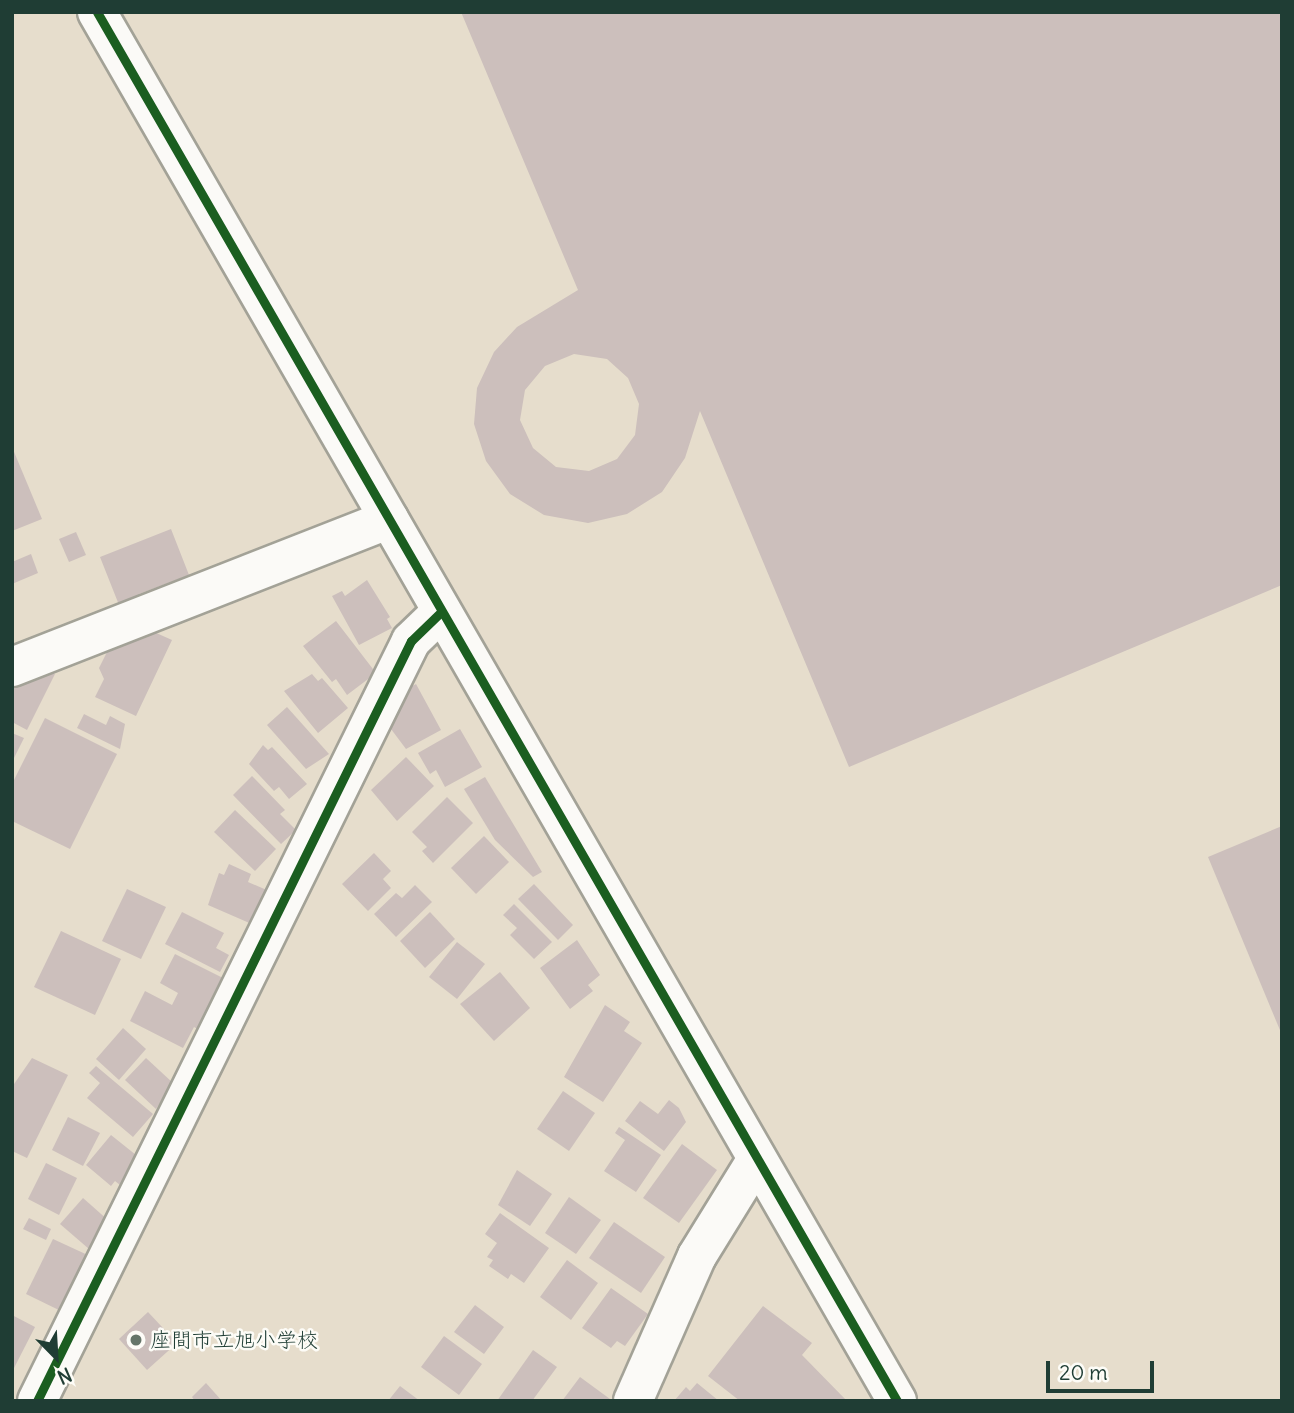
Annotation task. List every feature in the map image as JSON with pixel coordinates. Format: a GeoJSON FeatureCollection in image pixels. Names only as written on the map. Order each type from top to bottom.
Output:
{"type":"FeatureCollection","features":[{"type":"Feature","properties":{"kind":"street"},"geometry":{"type":"LineString","coordinates":[[97,12],[897,1401]]}},
{"type":"Feature","properties":{"kind":"street"},"geometry":{"type":"LineString","coordinates":[[12,667],[389,519]]}},
{"type":"Feature","properties":{"kind":"street"},"geometry":{"type":"LineString","coordinates":[[37,1401],[411,641],[441,612]]}},
{"type":"Feature","properties":{"kind":"street"},"geometry":{"type":"LineString","coordinates":[[633,1401],[697,1256],[757,1159]]}},
{"type":"Feature","properties":{"kind":"building"},"geometry":{"type":"Polygon","coordinates":[[[461,12],[1282,12],[1282,585],[849,767],[700,411],[685,458],[662,492],[627,514],[588,523],[544,515],[510,494],[486,461],[474,424],[477,388],[494,352],[517,327],[578,290],[461,12]],[[574,354],[545,366],[525,390],[520,420],[533,448],[556,467],[589,471],[617,459],[635,435],[639,404],[628,378],[607,359],[574,354]]]}},
{"type":"Feature","properties":{"kind":"building"},"geometry":{"type":"Polygon","coordinates":[[[12,447],[42,519],[12,531],[12,447]]]}},
{"type":"Feature","properties":{"kind":"building"},"geometry":{"type":"Polygon","coordinates":[[[171,529],[189,575],[139,594],[142,602],[121,610],[100,557],[171,529]]]}},
{"type":"Feature","properties":{"kind":"building"},"geometry":{"type":"Polygon","coordinates":[[[76,532],[86,555],[69,562],[59,539],[76,532]]]}},
{"type":"Feature","properties":{"kind":"building"},"geometry":{"type":"Polygon","coordinates":[[[31,554],[38,573],[12,584],[12,562],[31,554]]]}},
{"type":"Feature","properties":{"kind":"building"},"geometry":{"type":"Polygon","coordinates":[[[367,580],[390,617],[387,619],[392,628],[359,645],[332,596],[342,591],[345,596],[367,580]]]}},
{"type":"Feature","properties":{"kind":"building"},"geometry":{"type":"Polygon","coordinates":[[[336,621],[376,673],[347,695],[336,679],[332,682],[303,646],[336,621]]]}},
{"type":"Feature","properties":{"kind":"building"},"geometry":{"type":"Polygon","coordinates":[[[154,632],[172,640],[136,716],[95,697],[104,679],[99,668],[107,652],[154,632]]]}},
{"type":"Feature","properties":{"kind":"building"},"geometry":{"type":"Polygon","coordinates":[[[42,668],[55,674],[27,730],[12,722],[12,683],[19,687],[42,668]]]}},
{"type":"Feature","properties":{"kind":"building"},"geometry":{"type":"Polygon","coordinates":[[[312,674],[318,681],[322,678],[348,708],[318,733],[284,691],[312,674]]]}},
{"type":"Feature","properties":{"kind":"building"},"geometry":{"type":"Polygon","coordinates":[[[416,684],[441,730],[406,749],[385,721],[401,707],[395,696],[416,684]]]}},
{"type":"Feature","properties":{"kind":"building"},"geometry":{"type":"Polygon","coordinates":[[[287,707],[329,754],[306,769],[267,725],[287,707]]]}},
{"type":"Feature","properties":{"kind":"building"},"geometry":{"type":"Polygon","coordinates":[[[84,714],[106,725],[110,716],[125,724],[120,749],[77,728],[84,714]]]}},
{"type":"Feature","properties":{"kind":"building"},"geometry":{"type":"Polygon","coordinates":[[[45,718],[117,754],[70,849],[12,821],[12,784],[45,718]]]}},
{"type":"Feature","properties":{"kind":"building"},"geometry":{"type":"Polygon","coordinates":[[[460,729],[482,767],[445,787],[436,770],[430,774],[418,753],[460,729]]]}},
{"type":"Feature","properties":{"kind":"building"},"geometry":{"type":"Polygon","coordinates":[[[12,733],[24,738],[12,762],[12,733]]]}},
{"type":"Feature","properties":{"kind":"building"},"geometry":{"type":"Polygon","coordinates":[[[263,745],[268,750],[272,747],[307,784],[289,799],[279,787],[274,791],[249,764],[263,745]]]}},
{"type":"Feature","properties":{"kind":"building"},"geometry":{"type":"Polygon","coordinates":[[[406,757],[434,786],[397,821],[371,790],[406,757]]]}},
{"type":"Feature","properties":{"kind":"building"},"geometry":{"type":"Polygon","coordinates":[[[252,776],[285,810],[280,814],[296,830],[281,844],[233,795],[252,776]]]}},
{"type":"Feature","properties":{"kind":"building"},"geometry":{"type":"Polygon","coordinates":[[[485,777],[542,872],[533,877],[495,840],[464,789],[485,777]]]}},
{"type":"Feature","properties":{"kind":"building"},"geometry":{"type":"Polygon","coordinates":[[[447,797],[473,823],[433,863],[422,851],[427,847],[412,832],[447,797]]]}},
{"type":"Feature","properties":{"kind":"building"},"geometry":{"type":"Polygon","coordinates":[[[235,810],[276,849],[255,871],[214,832],[235,810]]]}},
{"type":"Feature","properties":{"kind":"building"},"geometry":{"type":"Polygon","coordinates":[[[1282,826],[1282,1035],[1208,857],[1282,826]]]}},
{"type":"Feature","properties":{"kind":"building"},"geometry":{"type":"Polygon","coordinates":[[[484,836],[509,862],[476,894],[451,868],[484,836]]]}},
{"type":"Feature","properties":{"kind":"building"},"geometry":{"type":"Polygon","coordinates":[[[374,853],[391,871],[383,879],[391,888],[368,911],[342,884],[374,853]]]}},
{"type":"Feature","properties":{"kind":"building"},"geometry":{"type":"Polygon","coordinates":[[[229,864],[251,874],[248,882],[269,891],[254,925],[208,905],[219,873],[224,875],[229,864]]]}},
{"type":"Feature","properties":{"kind":"building"},"geometry":{"type":"Polygon","coordinates":[[[534,884],[573,925],[558,940],[518,899],[534,884]]]}},
{"type":"Feature","properties":{"kind":"building"},"geometry":{"type":"Polygon","coordinates":[[[415,885],[432,902],[396,937],[374,914],[396,893],[402,898],[415,885]]]}},
{"type":"Feature","properties":{"kind":"building"},"geometry":{"type":"Polygon","coordinates":[[[127,889],[166,907],[141,959],[102,941],[127,889]]]}},
{"type":"Feature","properties":{"kind":"building"},"geometry":{"type":"Polygon","coordinates":[[[514,904],[552,942],[534,959],[510,935],[517,928],[503,915],[514,904]]]}},
{"type":"Feature","properties":{"kind":"building"},"geometry":{"type":"Polygon","coordinates":[[[182,912],[224,933],[216,948],[229,955],[220,972],[165,944],[182,912]]]}},
{"type":"Feature","properties":{"kind":"building"},"geometry":{"type":"Polygon","coordinates":[[[430,912],[455,939],[425,968],[400,941],[430,912]]]}},
{"type":"Feature","properties":{"kind":"building"},"geometry":{"type":"Polygon","coordinates":[[[61,931],[121,959],[95,1015],[34,987],[61,931]]]}},
{"type":"Feature","properties":{"kind":"building"},"geometry":{"type":"Polygon","coordinates":[[[577,940],[600,975],[588,985],[593,991],[570,1009],[540,968],[577,940]]]}},
{"type":"Feature","properties":{"kind":"building"},"geometry":{"type":"Polygon","coordinates":[[[457,942],[485,964],[457,999],[429,977],[457,942]]]}},
{"type":"Feature","properties":{"kind":"building"},"geometry":{"type":"Polygon","coordinates":[[[175,954],[229,981],[203,1032],[194,1027],[183,1048],[130,1021],[145,991],[172,1005],[178,993],[160,983],[175,954]]]}},
{"type":"Feature","properties":{"kind":"building"},"geometry":{"type":"Polygon","coordinates":[[[500,972],[530,1008],[494,1041],[460,1004],[500,972]]]}},
{"type":"Feature","properties":{"kind":"building"},"geometry":{"type":"Polygon","coordinates":[[[605,1005],[630,1022],[624,1031],[642,1043],[603,1102],[564,1077],[605,1005]]]}},
{"type":"Feature","properties":{"kind":"building"},"geometry":{"type":"Polygon","coordinates":[[[123,1028],[146,1049],[119,1080],[96,1059],[123,1028]]]}},
{"type":"Feature","properties":{"kind":"building"},"geometry":{"type":"Polygon","coordinates":[[[32,1058],[68,1075],[27,1158],[12,1151],[12,1087],[32,1058]]]}},
{"type":"Feature","properties":{"kind":"building"},"geometry":{"type":"Polygon","coordinates":[[[146,1058],[173,1083],[156,1109],[125,1080],[146,1058]]]}},
{"type":"Feature","properties":{"kind":"building"},"geometry":{"type":"Polygon","coordinates":[[[96,1066],[153,1114],[133,1137],[87,1098],[100,1083],[89,1073],[96,1066]]]}},
{"type":"Feature","properties":{"kind":"building"},"geometry":{"type":"Polygon","coordinates":[[[563,1091],[595,1113],[569,1151],[537,1129],[563,1091]]]}},
{"type":"Feature","properties":{"kind":"building"},"geometry":{"type":"Polygon","coordinates":[[[669,1100],[679,1108],[686,1122],[664,1151],[625,1121],[640,1101],[658,1114],[669,1100]]]}},
{"type":"Feature","properties":{"kind":"building"},"geometry":{"type":"Polygon","coordinates":[[[68,1117],[100,1133],[83,1166],[52,1150],[68,1117]]]}},
{"type":"Feature","properties":{"kind":"building"},"geometry":{"type":"Polygon","coordinates":[[[619,1127],[661,1155],[636,1192],[604,1171],[625,1140],[615,1133],[619,1127]]]}},
{"type":"Feature","properties":{"kind":"building"},"geometry":{"type":"Polygon","coordinates":[[[111,1135],[141,1159],[120,1185],[115,1181],[111,1186],[86,1165],[111,1135]]]}},
{"type":"Feature","properties":{"kind":"building"},"geometry":{"type":"Polygon","coordinates":[[[682,1144],[717,1170],[679,1223],[643,1198],[682,1144]]]}},
{"type":"Feature","properties":{"kind":"building"},"geometry":{"type":"Polygon","coordinates":[[[46,1163],[77,1178],[59,1215],[28,1199],[46,1163]]]}},
{"type":"Feature","properties":{"kind":"building"},"geometry":{"type":"Polygon","coordinates":[[[517,1170],[552,1194],[530,1226],[498,1205],[517,1170]]]}},
{"type":"Feature","properties":{"kind":"building"},"geometry":{"type":"Polygon","coordinates":[[[569,1197],[601,1220],[576,1254],[545,1233],[569,1197]]]}},
{"type":"Feature","properties":{"kind":"building"},"geometry":{"type":"Polygon","coordinates":[[[83,1198],[109,1221],[89,1249],[60,1224],[83,1198]]]}},
{"type":"Feature","properties":{"kind":"building"},"geometry":{"type":"Polygon","coordinates":[[[500,1213],[549,1248],[524,1283],[511,1274],[508,1279],[489,1266],[493,1260],[487,1257],[497,1243],[485,1234],[500,1213]]]}},
{"type":"Feature","properties":{"kind":"building"},"geometry":{"type":"Polygon","coordinates":[[[29,1218],[51,1229],[46,1240],[23,1229],[29,1218]]]}},
{"type":"Feature","properties":{"kind":"building"},"geometry":{"type":"Polygon","coordinates":[[[614,1222],[665,1257],[641,1293],[589,1258],[614,1222]]]}},
{"type":"Feature","properties":{"kind":"building"},"geometry":{"type":"Polygon","coordinates":[[[53,1239],[92,1257],[65,1313],[26,1294],[53,1239]]]}},
{"type":"Feature","properties":{"kind":"building"},"geometry":{"type":"Polygon","coordinates":[[[567,1260],[598,1283],[571,1320],[540,1297],[567,1260]]]}},
{"type":"Feature","properties":{"kind":"building"},"geometry":{"type":"Polygon","coordinates":[[[611,1288],[648,1314],[625,1346],[617,1341],[611,1348],[582,1328],[611,1288]]]}},
{"type":"Feature","properties":{"kind":"building"},"geometry":{"type":"Polygon","coordinates":[[[475,1305],[504,1327],[484,1354],[454,1332],[475,1305]]]}},
{"type":"Feature","properties":{"kind":"building"},"geometry":{"type":"Polygon","coordinates":[[[763,1306],[812,1343],[802,1355],[847,1401],[740,1401],[708,1376],[763,1306]]]}},
{"type":"Feature","properties":{"kind":"building"},"geometry":{"type":"Polygon","coordinates":[[[148,1312],[177,1343],[147,1370],[119,1339],[148,1312]]]}},
{"type":"Feature","properties":{"kind":"building"},"geometry":{"type":"Polygon","coordinates":[[[12,1315],[35,1327],[12,1372],[12,1315]]]}},
{"type":"Feature","properties":{"kind":"building"},"geometry":{"type":"Polygon","coordinates":[[[444,1336],[482,1364],[459,1395],[421,1367],[444,1336]]]}},
{"type":"Feature","properties":{"kind":"building"},"geometry":{"type":"Polygon","coordinates":[[[533,1350],[557,1367],[532,1401],[497,1401],[533,1350]]]}},
{"type":"Feature","properties":{"kind":"building"},"geometry":{"type":"Polygon","coordinates":[[[580,1377],[610,1399],[609,1401],[562,1401],[580,1377]]]}},
{"type":"Feature","properties":{"kind":"building"},"geometry":{"type":"Polygon","coordinates":[[[206,1383],[222,1401],[195,1401],[192,1397],[206,1383]]]}},
{"type":"Feature","properties":{"kind":"building"},"geometry":{"type":"Polygon","coordinates":[[[697,1383],[719,1401],[674,1401],[686,1387],[690,1391],[697,1383]]]}},
{"type":"Feature","properties":{"kind":"building"},"geometry":{"type":"Polygon","coordinates":[[[400,1386],[420,1401],[388,1401],[400,1386]]]}},
{"type":"Feature","properties":{"kind":"cycle path"},"geometry":{"type":"LineString","coordinates":[[97,12],[897,1401]]}},
{"type":"Feature","properties":{"kind":"cycle path"},"geometry":{"type":"LineString","coordinates":[[37,1401],[411,641],[441,612]]}},
{"type":"Feature","properties":{"kind":"place","name":"座間市立旭小学校"},"geometry":{"type":"Point","coordinates":[136,1340]}}]}
